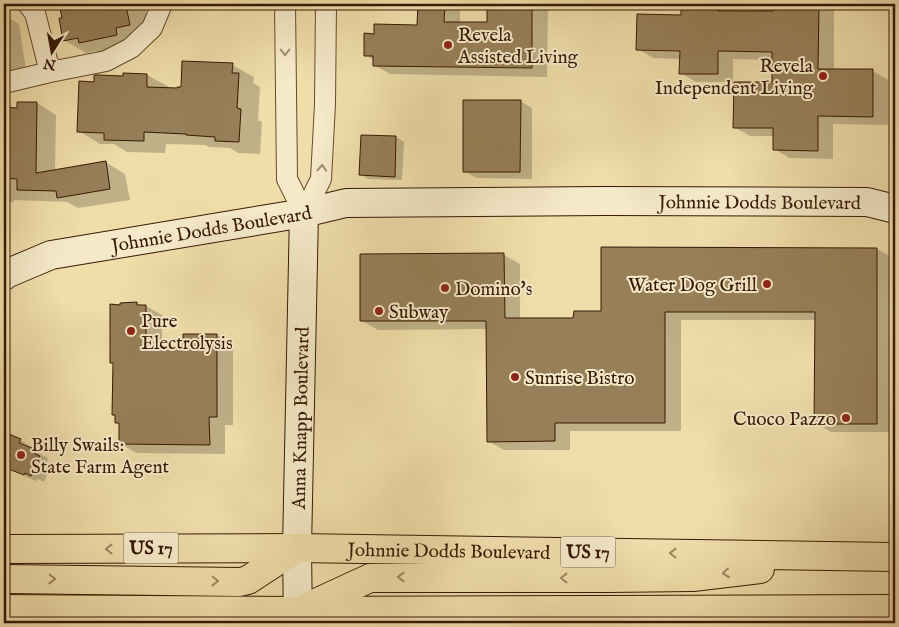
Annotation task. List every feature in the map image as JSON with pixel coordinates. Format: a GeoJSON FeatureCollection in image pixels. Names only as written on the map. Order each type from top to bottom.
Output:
{"type":"FeatureCollection","features":[{"type":"Feature","properties":{"kind":"highway","name":"Johnnie Dodds Boulevard"},"geometry":{"type":"LineString","coordinates":[[4,549],[297,548],[887,557]]}},
{"type":"Feature","properties":{"kind":"highway"},"geometry":{"type":"LineString","coordinates":[[4,578],[240,582],[248,580],[297,548]]}},
{"type":"Feature","properties":{"kind":"highway"},"geometry":{"type":"LineString","coordinates":[[298,617],[370,578],[693,577],[887,557]]}},
{"type":"Feature","properties":{"kind":"highway"},"geometry":{"type":"LineString","coordinates":[[4,609],[298,617],[895,609]]}},
{"type":"Feature","properties":{"kind":"street"},"geometry":{"type":"LineString","coordinates":[[28,4],[35,13],[50,72]]}},
{"type":"Feature","properties":{"kind":"street"},"geometry":{"type":"LineString","coordinates":[[4,83],[106,61],[131,48],[152,28],[162,4]]}},
{"type":"Feature","properties":{"kind":"street","name":"Anna Knapp Boulevard"},"geometry":{"type":"LineString","coordinates":[[285,4],[287,179],[304,213]]}},
{"type":"Feature","properties":{"kind":"street","name":"Anna Knapp Boulevard"},"geometry":{"type":"LineString","coordinates":[[298,617],[297,548],[304,213],[321,179],[325,104],[326,4]]}},
{"type":"Feature","properties":{"kind":"street","name":"Johnnie Dodds Boulevard"},"geometry":{"type":"LineString","coordinates":[[4,276],[51,255],[304,213],[346,203],[867,202],[895,209]]}},
{"type":"Feature","properties":{"kind":"building"},"geometry":{"type":"Polygon","coordinates":[[[59,4],[123,4],[123,6],[126,6],[130,25],[116,28],[117,35],[79,43],[78,38],[63,41],[59,18],[62,18],[59,4]]]}},
{"type":"Feature","properties":{"kind":"building","name":"Revela Assisted Living"},"geometry":{"type":"Polygon","coordinates":[[[418,4],[445,4],[444,22],[487,22],[487,4],[532,4],[532,68],[373,66],[373,56],[364,56],[364,33],[374,34],[374,24],[417,25],[418,4]]]}},
{"type":"Feature","properties":{"kind":"building","name":"Revela Independent Living"},"geometry":{"type":"Polygon","coordinates":[[[681,4],[718,4],[718,11],[773,11],[773,4],[819,4],[818,69],[873,69],[873,117],[818,116],[818,151],[773,150],[773,128],[733,128],[734,82],[772,82],[772,52],[718,51],[718,74],[679,74],[680,51],[636,50],[637,14],[681,15],[681,4]]]}},
{"type":"Feature","properties":{"kind":"building"},"geometry":{"type":"Polygon","coordinates":[[[182,61],[233,63],[232,73],[239,73],[237,108],[241,109],[239,142],[215,141],[215,137],[144,132],[144,141],[104,140],[104,133],[77,132],[79,81],[94,82],[94,75],[123,76],[123,73],[147,74],[147,87],[177,88],[181,87],[182,61]]]}},
{"type":"Feature","properties":{"kind":"building"},"geometry":{"type":"Polygon","coordinates":[[[463,100],[521,100],[520,172],[463,172],[463,100]]]}},
{"type":"Feature","properties":{"kind":"building"},"geometry":{"type":"Polygon","coordinates":[[[17,102],[37,102],[36,173],[106,161],[110,189],[57,198],[56,191],[17,190],[17,179],[4,178],[4,107],[17,108],[17,102]]]}},
{"type":"Feature","properties":{"kind":"building"},"geometry":{"type":"Polygon","coordinates":[[[361,135],[396,136],[395,177],[359,175],[361,135]]]}},
{"type":"Feature","properties":{"kind":"building"},"geometry":{"type":"Polygon","coordinates":[[[601,247],[877,248],[877,424],[814,424],[815,312],[665,312],[665,423],[555,423],[555,441],[487,442],[486,321],[360,321],[360,254],[504,253],[505,318],[573,318],[574,311],[601,311],[601,247]]]}},
{"type":"Feature","properties":{"kind":"building"},"geometry":{"type":"Polygon","coordinates":[[[137,302],[137,305],[146,305],[146,347],[183,347],[183,334],[217,334],[217,417],[209,417],[210,445],[119,444],[119,423],[115,423],[115,415],[112,415],[113,363],[110,363],[110,304],[120,305],[120,303],[137,302]]]}},
{"type":"Feature","properties":{"kind":"building","name":"Billy Swails: State Farm Agent"},"geometry":{"type":"Polygon","coordinates":[[[4,432],[21,439],[19,443],[37,450],[35,454],[40,456],[31,476],[6,468],[4,473],[4,432]]]}},
{"type":"Feature","properties":{"kind":"place","name":"Revela Assisted Living"},"geometry":{"type":"Point","coordinates":[448,45]}},
{"type":"Feature","properties":{"kind":"place","name":"Revela Independent Living"},"geometry":{"type":"Point","coordinates":[823,76]}},
{"type":"Feature","properties":{"kind":"place","name":"Water Dog Grill"},"geometry":{"type":"Point","coordinates":[767,284]}},
{"type":"Feature","properties":{"kind":"place","name":"Domino's"},"geometry":{"type":"Point","coordinates":[445,288]}},
{"type":"Feature","properties":{"kind":"place","name":"Subway"},"geometry":{"type":"Point","coordinates":[379,311]}},
{"type":"Feature","properties":{"kind":"place","name":"Pure Electrolysis"},"geometry":{"type":"Point","coordinates":[131,331]}},
{"type":"Feature","properties":{"kind":"place","name":"Sunrise Bistro"},"geometry":{"type":"Point","coordinates":[515,377]}},
{"type":"Feature","properties":{"kind":"place","name":"Cuoco Pazzo"},"geometry":{"type":"Point","coordinates":[846,418]}},
{"type":"Feature","properties":{"kind":"place","name":"Billy Swails: State Farm Agent"},"geometry":{"type":"Point","coordinates":[21,455]}}]}
